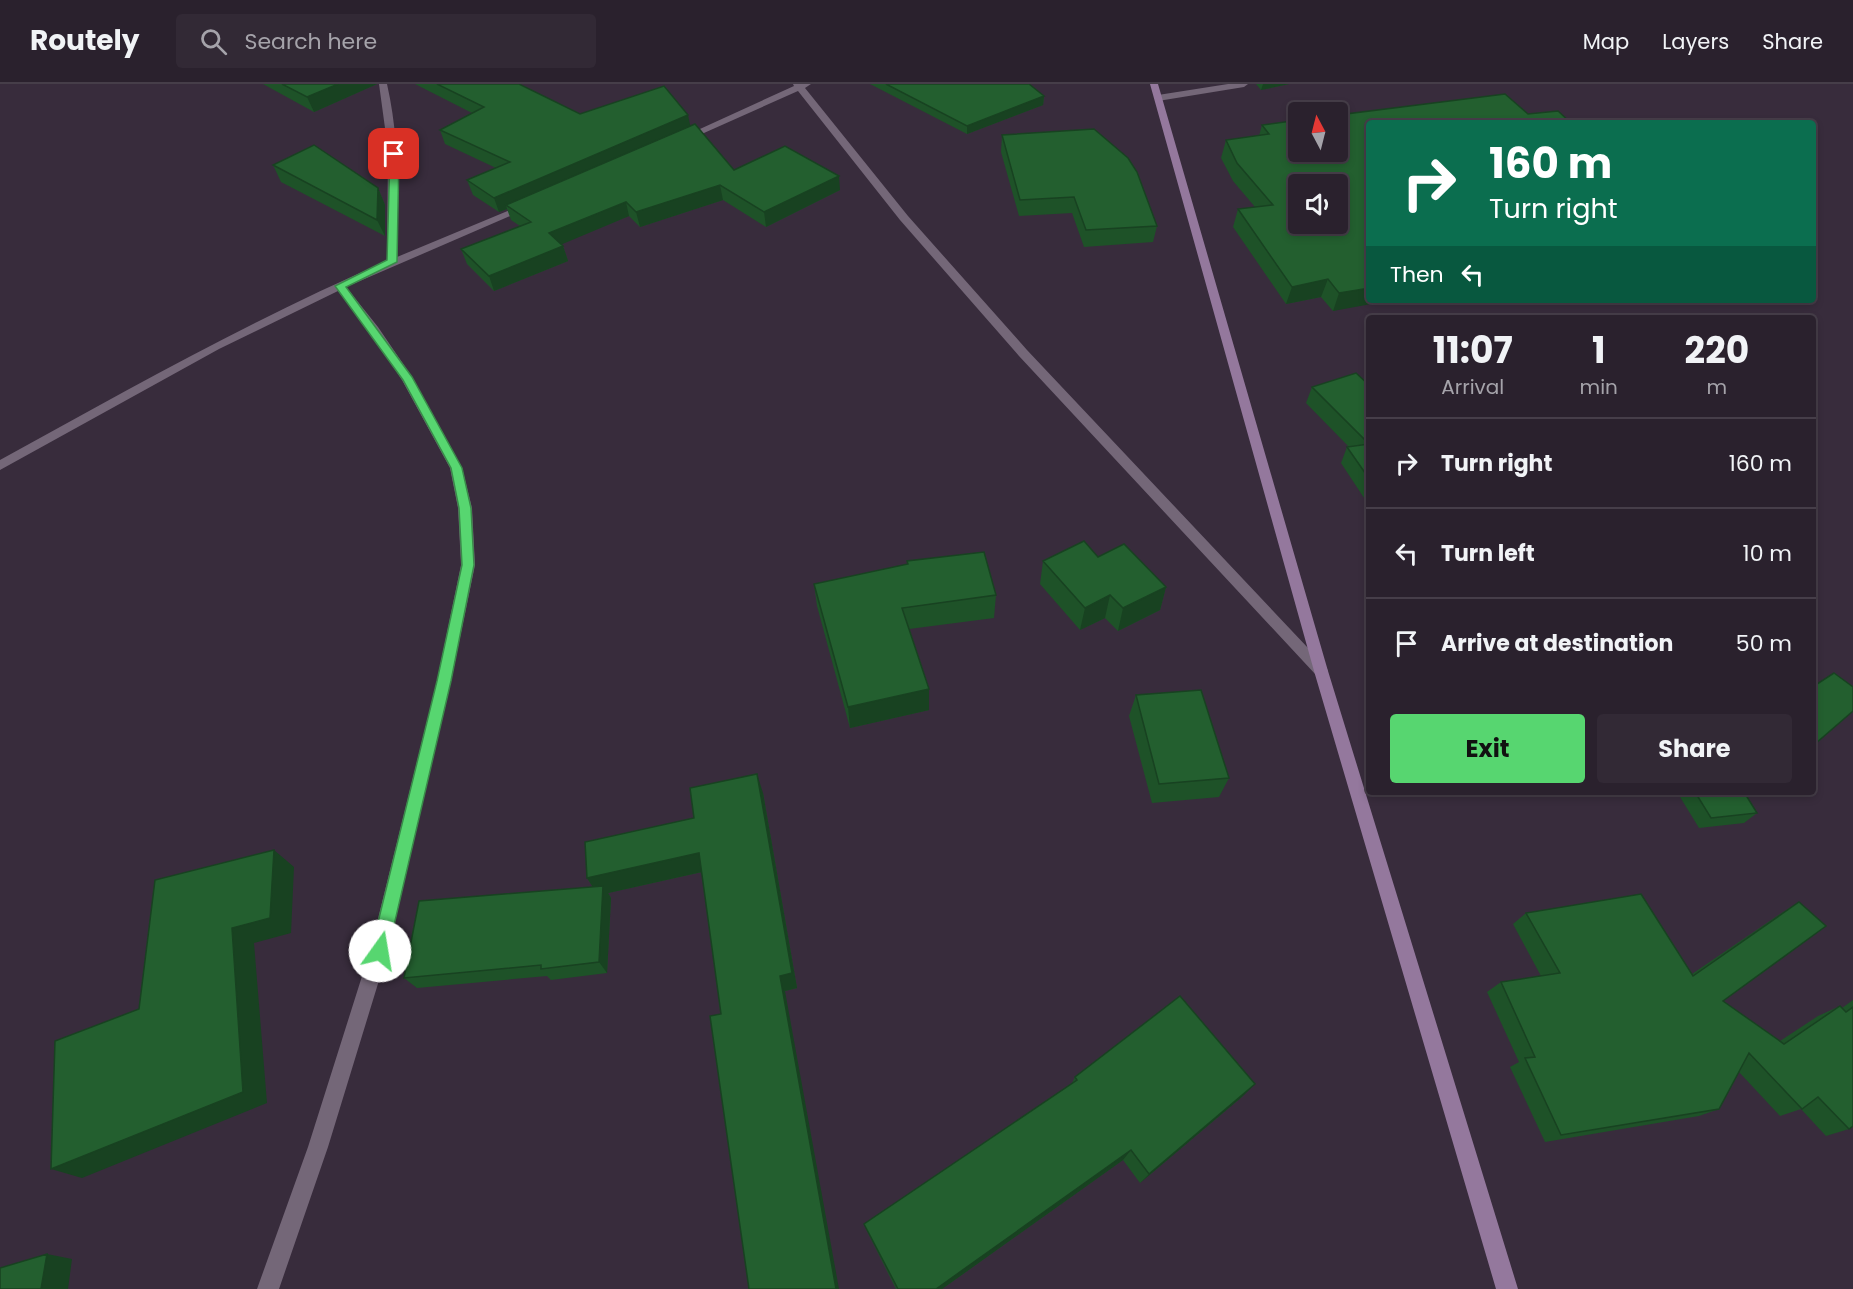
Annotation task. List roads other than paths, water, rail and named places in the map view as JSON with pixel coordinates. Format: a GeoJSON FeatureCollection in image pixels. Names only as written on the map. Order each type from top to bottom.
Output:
{"type":"FeatureCollection","features":[{"type":"Feature","properties":{"kind":"main road"},"geometry":{"type":"LineString","coordinates":[[1156,91],[1321,671],[1507,1289]]}},
{"type":"Feature","properties":{"kind":"street"},"geometry":{"type":"LineString","coordinates":[[383,84],[390,113],[394,154],[392,262]]}},
{"type":"Feature","properties":{"kind":"street"},"geometry":{"type":"LineString","coordinates":[[1156,91],[1244,84]]}},
{"type":"Feature","properties":{"kind":"street"},"geometry":{"type":"LineString","coordinates":[[668,145],[801,85],[904,218],[1023,353],[1321,671]]}},
{"type":"Feature","properties":{"kind":"street"},"geometry":{"type":"LineString","coordinates":[[0,466],[216,346],[392,262],[539,202]]}},
{"type":"Feature","properties":{"kind":"street"},"geometry":{"type":"LineString","coordinates":[[268,1289],[318,1147],[380,951],[444,681],[468,565],[465,508],[456,468],[408,380],[374,329],[340,286]]}}]}
